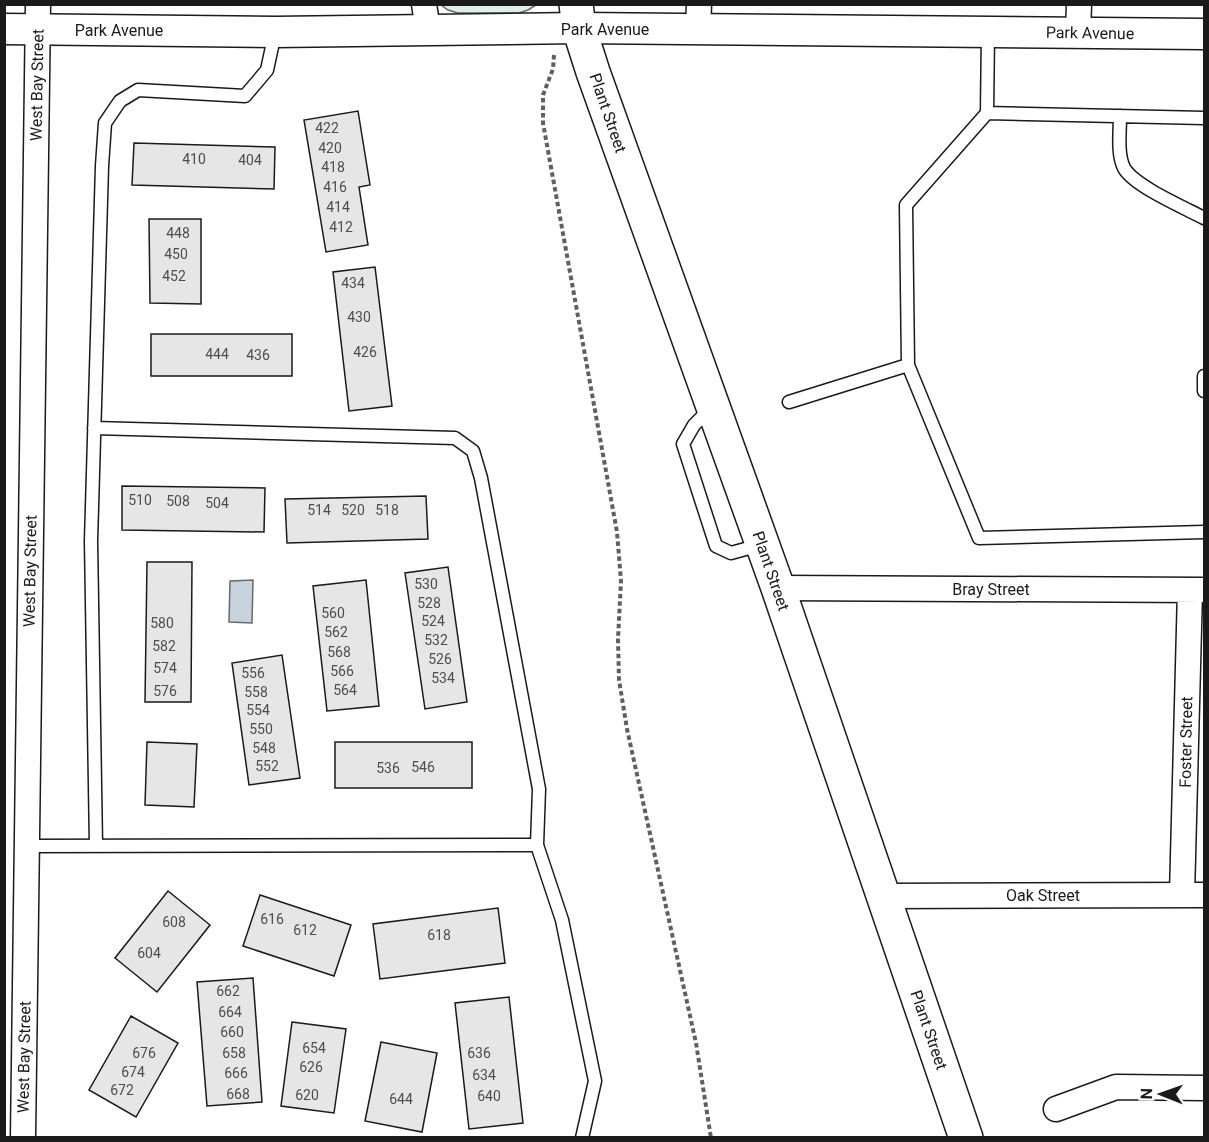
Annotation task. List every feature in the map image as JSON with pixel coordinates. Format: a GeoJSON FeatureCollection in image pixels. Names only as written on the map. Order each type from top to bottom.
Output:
{"type":"FeatureCollection","features":[{"type":"Feature","properties":{"kind":"main road","name":"Plant Street"},"geometry":{"type":"LineString","coordinates":[[577,16],[712,406],[778,588],[966,1137]]}},
{"type":"Feature","properties":{"kind":"street","name":"Park Avenue"},"geometry":{"type":"LineString","coordinates":[[4,29],[37,17],[275,32],[426,17],[577,16],[699,17],[988,31],[1078,19],[1204,34]]}},
{"type":"Feature","properties":{"kind":"street","name":"West Bay Street"},"geometry":{"type":"LineString","coordinates":[[23,1137],[15,980],[27,846],[37,17]]}},
{"type":"Feature","properties":{"kind":"street","name":"Bray Street"},"geometry":{"type":"LineString","coordinates":[[778,588],[1197,590]]}},
{"type":"Feature","properties":{"kind":"street","name":"Foster Street"},"geometry":{"type":"LineString","coordinates":[[1193,895],[1197,590]]}},
{"type":"Feature","properties":{"kind":"street","name":"Oak Street"},"geometry":{"type":"LineString","coordinates":[[882,896],[1193,895]]}},
{"type":"Feature","properties":{"kind":"street"},"geometry":{"type":"LineString","coordinates":[[1056,1109],[1116,1087],[1204,1088]]}},
{"type":"Feature","properties":{"kind":"lane"},"geometry":{"type":"LineString","coordinates":[[988,31],[987,113],[906,205],[908,365],[979,538],[1204,532]]}},
{"type":"Feature","properties":{"kind":"lane"},"geometry":{"type":"LineString","coordinates":[[96,846],[91,541],[105,123],[120,101],[138,90],[244,96],[267,70],[275,32]]}},
{"type":"Feature","properties":{"kind":"lane"},"geometry":{"type":"LineString","coordinates":[[987,113],[1204,118]]}},
{"type":"Feature","properties":{"kind":"lane"},"geometry":{"type":"LineString","coordinates":[[1120,116],[1120,148],[1124,167],[1134,180],[1204,218]]}},
{"type":"Feature","properties":{"kind":"lane"},"geometry":{"type":"LineString","coordinates":[[789,402],[908,365]]}},
{"type":"Feature","properties":{"kind":"lane"},"geometry":{"type":"LineString","coordinates":[[1204,376],[1204,391]]}},
{"type":"Feature","properties":{"kind":"lane"},"geometry":{"type":"LineString","coordinates":[[712,406],[694,425],[683,444],[716,546],[731,554],[762,544]]}},
{"type":"Feature","properties":{"kind":"lane"},"geometry":{"type":"LineString","coordinates":[[94,428],[455,438],[473,451],[483,490],[539,789],[537,845],[562,920],[595,1081],[582,1137]]}},
{"type":"Feature","properties":{"kind":"lane"},"geometry":{"type":"LineString","coordinates":[[27,846],[537,845]]}},
{"type":"Feature","properties":{"kind":"path"},"geometry":{"type":"LineString","coordinates":[[553,69],[543,95],[543,123],[616,532],[621,581],[618,639],[619,680],[625,719],[696,1043],[711,1137]]}},
{"type":"Feature","properties":{"kind":"green space"},"geometry":{"type":"Polygon","coordinates":[[[441,5],[536,5],[519,13],[458,13],[441,5]]]}},
{"type":"Feature","properties":{"kind":"shaded area"},"geometry":{"type":"Polygon","coordinates":[[[253,580],[252,623],[229,622],[230,581],[253,580]]]}},
{"type":"Feature","properties":{"kind":"building"},"geometry":{"type":"Polygon","coordinates":[[[358,111],[370,185],[359,187],[368,245],[326,252],[304,120],[358,111]]]}},
{"type":"Feature","properties":{"kind":"building"},"geometry":{"type":"Polygon","coordinates":[[[134,143],[275,147],[274,189],[132,185],[134,143]]]}},
{"type":"Feature","properties":{"kind":"building"},"geometry":{"type":"Polygon","coordinates":[[[149,219],[201,219],[201,304],[150,303],[149,219]]]}},
{"type":"Feature","properties":{"kind":"building"},"geometry":{"type":"Polygon","coordinates":[[[375,267],[392,406],[349,411],[333,272],[375,267]]]}},
{"type":"Feature","properties":{"kind":"building"},"geometry":{"type":"Polygon","coordinates":[[[151,334],[292,334],[292,376],[151,376],[151,334]]]}},
{"type":"Feature","properties":{"kind":"building"},"geometry":{"type":"Polygon","coordinates":[[[122,486],[265,488],[264,532],[122,530],[122,486]]]}},
{"type":"Feature","properties":{"kind":"building"},"geometry":{"type":"Polygon","coordinates":[[[426,496],[428,539],[287,543],[285,499],[426,496]]]}},
{"type":"Feature","properties":{"kind":"building"},"geometry":{"type":"Polygon","coordinates":[[[147,562],[192,562],[191,702],[145,702],[147,562]]]}},
{"type":"Feature","properties":{"kind":"building"},"geometry":{"type":"Polygon","coordinates":[[[448,567],[467,702],[425,709],[405,573],[448,567]]]}},
{"type":"Feature","properties":{"kind":"building"},"geometry":{"type":"Polygon","coordinates":[[[366,580],[379,706],[327,711],[313,586],[366,580]]]}},
{"type":"Feature","properties":{"kind":"building"},"geometry":{"type":"Polygon","coordinates":[[[282,655],[300,778],[249,785],[232,663],[282,655]]]}},
{"type":"Feature","properties":{"kind":"building"},"geometry":{"type":"Polygon","coordinates":[[[147,742],[197,744],[194,807],[145,805],[147,742]]]}},
{"type":"Feature","properties":{"kind":"building"},"geometry":{"type":"Polygon","coordinates":[[[335,742],[472,742],[472,788],[335,788],[335,742]]]}},
{"type":"Feature","properties":{"kind":"building"},"geometry":{"type":"Polygon","coordinates":[[[168,891],[210,925],[157,992],[115,958],[168,891]]]}},
{"type":"Feature","properties":{"kind":"building"},"geometry":{"type":"Polygon","coordinates":[[[260,895],[351,925],[334,976],[243,946],[260,895]]]}},
{"type":"Feature","properties":{"kind":"building"},"geometry":{"type":"Polygon","coordinates":[[[498,908],[505,963],[380,979],[373,924],[498,908]]]}},
{"type":"Feature","properties":{"kind":"building"},"geometry":{"type":"Polygon","coordinates":[[[253,978],[262,1102],[207,1106],[197,982],[253,978]]]}},
{"type":"Feature","properties":{"kind":"building"},"geometry":{"type":"Polygon","coordinates":[[[509,997],[523,1123],[469,1129],[455,1003],[509,997]]]}},
{"type":"Feature","properties":{"kind":"building"},"geometry":{"type":"Polygon","coordinates":[[[131,1016],[178,1043],[136,1117],[89,1090],[131,1016]]]}},
{"type":"Feature","properties":{"kind":"building"},"geometry":{"type":"Polygon","coordinates":[[[292,1022],[346,1029],[334,1113],[281,1106],[292,1022]]]}},
{"type":"Feature","properties":{"kind":"building"},"geometry":{"type":"Polygon","coordinates":[[[381,1042],[437,1053],[422,1132],[365,1121],[381,1042]]]}}]}
